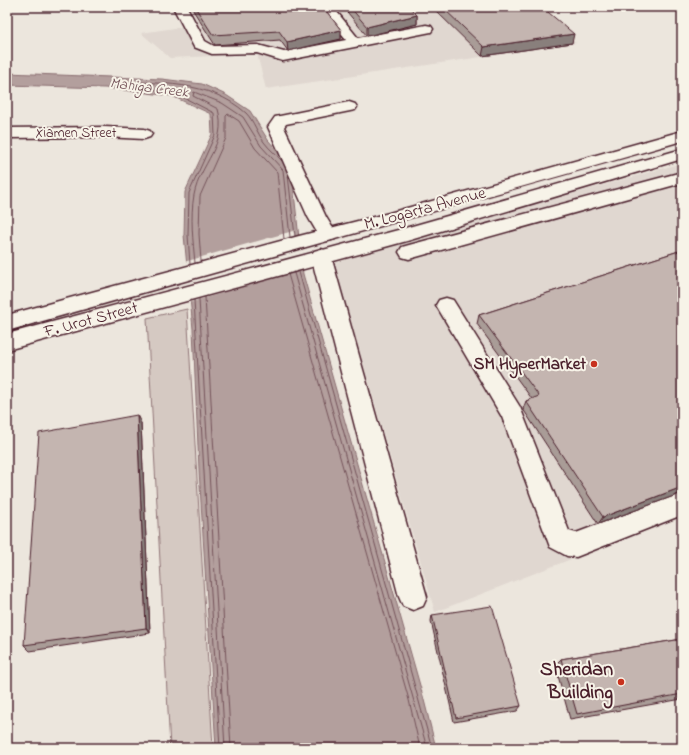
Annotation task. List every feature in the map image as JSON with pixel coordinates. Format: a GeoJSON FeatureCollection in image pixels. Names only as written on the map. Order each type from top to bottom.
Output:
{"type":"FeatureCollection","features":[{"type":"Feature","properties":{"kind":"main road"},"geometry":{"type":"LineString","coordinates":[[180,7],[199,44],[212,50],[258,49],[283,57],[426,29],[416,18]]}},
{"type":"Feature","properties":{"kind":"main road"},"geometry":{"type":"LineString","coordinates":[[326,7],[355,43]]}},
{"type":"Feature","properties":{"kind":"main road"},"geometry":{"type":"LineString","coordinates":[[328,235],[317,218],[276,127],[281,120],[349,107]]}},
{"type":"Feature","properties":{"kind":"main road","name":"Xiamen Street"},"geometry":{"type":"LineString","coordinates":[[7,133],[76,132],[144,134]]}},
{"type":"Feature","properties":{"kind":"main road","name":"M. Logarta Avenue"},"geometry":{"type":"LineString","coordinates":[[172,288],[299,242],[390,219],[682,136]]}},
{"type":"Feature","properties":{"kind":"main road","name":"M. Logarta Avenue"},"geometry":{"type":"LineString","coordinates":[[172,288],[315,258],[400,236],[682,154]]}},
{"type":"Feature","properties":{"kind":"main road"},"geometry":{"type":"LineString","coordinates":[[409,252],[682,177]]}},
{"type":"Feature","properties":{"kind":"main road"},"geometry":{"type":"LineString","coordinates":[[315,258],[413,597]]}},
{"type":"Feature","properties":{"kind":"main road","name":"F. Urot Street"},"geometry":{"type":"LineString","coordinates":[[7,323],[172,288]]}},
{"type":"Feature","properties":{"kind":"main road","name":"F. Urot Street"},"geometry":{"type":"LineString","coordinates":[[7,342],[172,288]]}},
{"type":"Feature","properties":{"kind":"main road"},"geometry":{"type":"LineString","coordinates":[[446,305],[512,414],[559,539],[567,544],[576,545],[682,504]]}},
{"type":"Feature","properties":{"kind":"shaded area"},"geometry":{"type":"Polygon","coordinates":[[[172,7],[532,7],[576,43],[266,89],[257,54],[170,58],[141,33],[182,27],[172,7]]]}},
{"type":"Feature","properties":{"kind":"shaded area"},"geometry":{"type":"Polygon","coordinates":[[[682,163],[682,516],[435,612],[334,263],[415,238],[682,163]]]}},
{"type":"Feature","properties":{"kind":"shaded area"},"geometry":{"type":"Polygon","coordinates":[[[187,309],[213,748],[170,748],[147,318],[187,309]]]}},
{"type":"Feature","properties":{"kind":"water","name":"Mahiga Creek"},"geometry":{"type":"Polygon","coordinates":[[[7,73],[162,79],[202,84],[226,95],[250,111],[268,140],[291,166],[303,274],[423,696],[436,748],[216,748],[199,470],[193,329],[184,235],[185,192],[212,134],[211,114],[172,96],[105,88],[7,85],[7,73]]]}},
{"type":"Feature","properties":{"kind":"pier"},"geometry":{"type":"Polygon","coordinates":[[[293,231],[302,248],[304,269],[188,303],[184,262],[293,231]]]}},
{"type":"Feature","properties":{"kind":"building"},"geometry":{"type":"Polygon","coordinates":[[[195,7],[323,7],[341,30],[287,42],[279,31],[213,35],[195,7]]]}},
{"type":"Feature","properties":{"kind":"building"},"geometry":{"type":"Polygon","coordinates":[[[350,7],[409,7],[417,15],[367,27],[350,7]]]}},
{"type":"Feature","properties":{"kind":"building"},"geometry":{"type":"Polygon","coordinates":[[[442,7],[542,7],[574,34],[484,47],[442,7]]]}},
{"type":"Feature","properties":{"kind":"building","name":"SM HyperMarket"},"geometry":{"type":"Polygon","coordinates":[[[682,250],[682,487],[603,517],[526,401],[539,396],[479,315],[682,250]]]}},
{"type":"Feature","properties":{"kind":"building"},"geometry":{"type":"Polygon","coordinates":[[[137,415],[146,628],[24,645],[39,433],[137,415]]]}},
{"type":"Feature","properties":{"kind":"building"},"geometry":{"type":"Polygon","coordinates":[[[492,606],[521,706],[456,718],[432,615],[492,606]]]}},
{"type":"Feature","properties":{"kind":"building","name":"Sheridan Building"},"geometry":{"type":"Polygon","coordinates":[[[682,639],[682,694],[577,714],[561,659],[682,639]]]}},
{"type":"Feature","properties":{"kind":"place","name":"SM HyperMarket"},"geometry":{"type":"Point","coordinates":[594,364]}},
{"type":"Feature","properties":{"kind":"place","name":"Sheridan Building"},"geometry":{"type":"Point","coordinates":[621,682]}}]}
